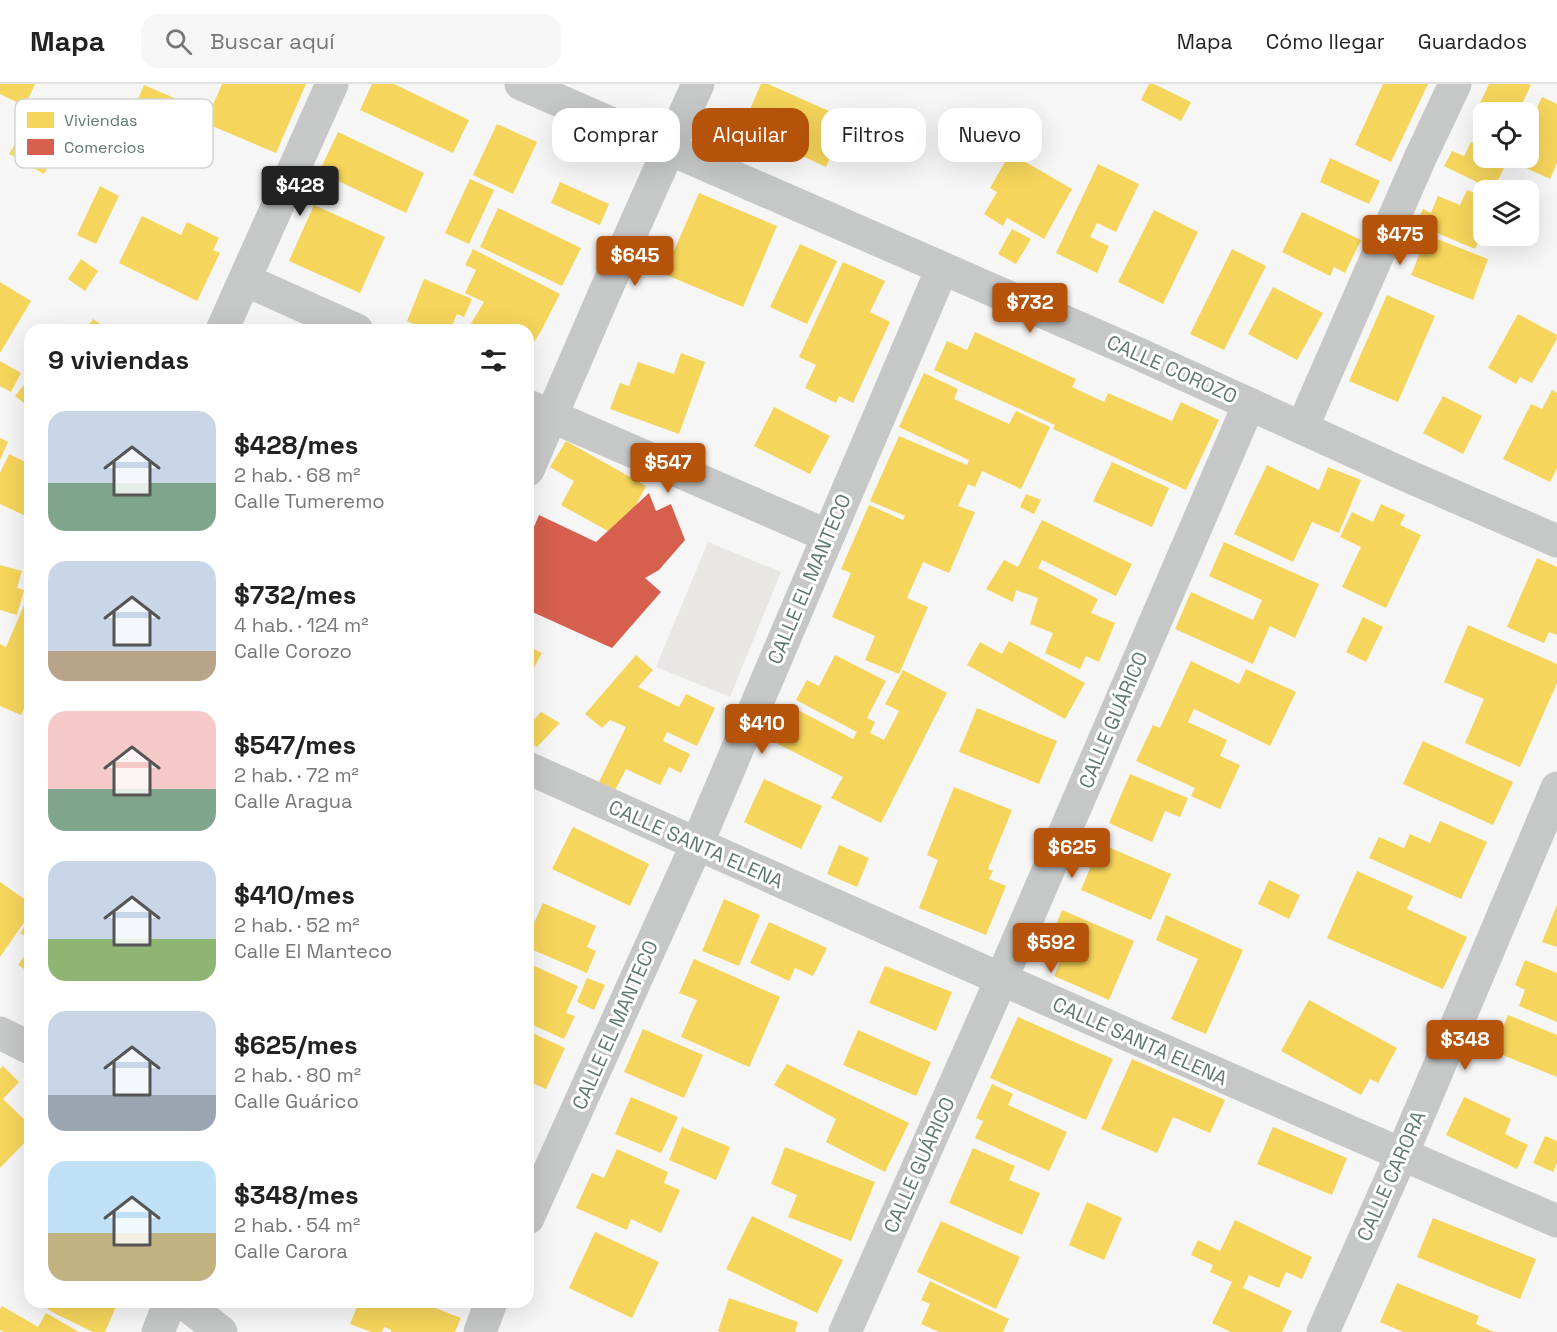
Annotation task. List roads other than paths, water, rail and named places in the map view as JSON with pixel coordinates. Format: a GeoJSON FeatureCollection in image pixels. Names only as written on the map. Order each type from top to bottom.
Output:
{"type":"FeatureCollection","features":[{"type":"Feature","properties":{"kind":"street"},"geometry":{"type":"LineString","coordinates":[[225,324],[332,84]]}},
{"type":"Feature","properties":{"kind":"street","name":"CALLE COROZO"},"geometry":{"type":"LineString","coordinates":[[521,84],[576,108]]}},
{"type":"Feature","properties":{"kind":"street"},"geometry":{"type":"LineString","coordinates":[[680,124],[698,84]]}},
{"type":"Feature","properties":{"kind":"street"},"geometry":{"type":"LineString","coordinates":[[1302,428],[1421,156],[1455,84]]}},
{"type":"Feature","properties":{"kind":"street","name":"CALLE COROZO"},"geometry":{"type":"LineString","coordinates":[[680,154],[1128,349],[1557,542]]}},
{"type":"Feature","properties":{"kind":"street"},"geometry":{"type":"LineString","coordinates":[[534,440],[540,411],[663,162]]}},
{"type":"Feature","properties":{"kind":"street","name":"CALLE EL MANTECO"},"geometry":{"type":"LineString","coordinates":[[534,1205],[697,844],[942,269]]}},
{"type":"Feature","properties":{"kind":"street"},"geometry":{"type":"LineString","coordinates":[[245,280],[344,324]]}},
{"type":"Feature","properties":{"kind":"street","name":"CALLE GUÁRICO"},"geometry":{"type":"LineString","coordinates":[[845,1332],[1001,980],[1249,404]]}},
{"type":"Feature","properties":{"kind":"street"},"geometry":{"type":"LineString","coordinates":[[540,411],[828,536]]}},
{"type":"Feature","properties":{"kind":"street","name":"CALLE SANTA ELENA"},"geometry":{"type":"LineString","coordinates":[[534,771],[1001,980],[1557,1221]]}},
{"type":"Feature","properties":{"kind":"street","name":"CALLE CARORA"},"geometry":{"type":"LineString","coordinates":[[1323,1332],[1402,1154],[1557,788]]}},
{"type":"Feature","properties":{"kind":"street"},"geometry":{"type":"LineString","coordinates":[[0,1034],[24,1045]]}},
{"type":"Feature","properties":{"kind":"street"},"geometry":{"type":"LineString","coordinates":[[158,1332],[168,1308]]}},
{"type":"Feature","properties":{"kind":"street"},"geometry":{"type":"LineString","coordinates":[[191,1308],[221,1332]]}},
{"type":"Feature","properties":{"kind":"street"},"geometry":{"type":"LineString","coordinates":[[480,1332],[489,1308]]}}]}
